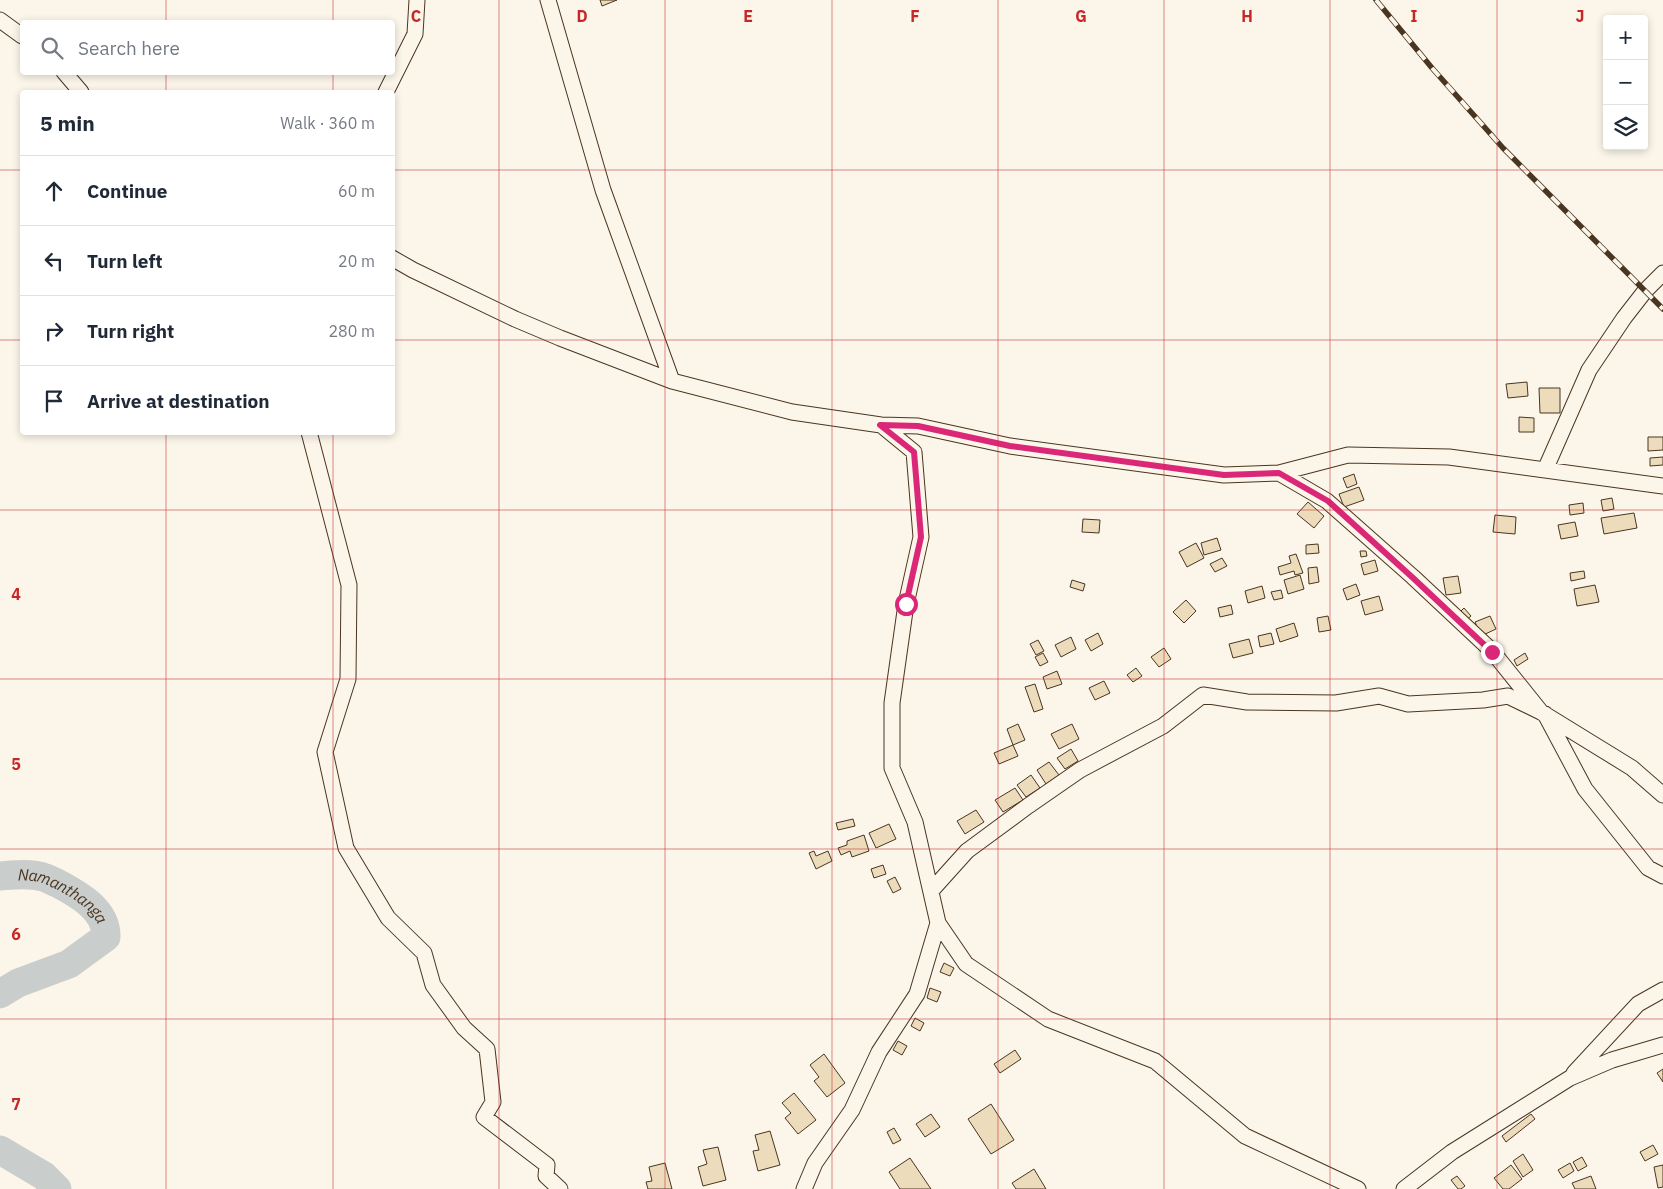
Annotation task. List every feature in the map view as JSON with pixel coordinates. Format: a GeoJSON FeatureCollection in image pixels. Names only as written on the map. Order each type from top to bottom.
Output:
{"type":"FeatureCollection","features":[{"type":"Feature","properties":{"kind":"street"},"geometry":{"type":"LineString","coordinates":[[395,74],[415,34],[417,0]]}},
{"type":"Feature","properties":{"kind":"street"},"geometry":{"type":"LineString","coordinates":[[548,0],[603,190],[672,381]]}},
{"type":"Feature","properties":{"kind":"street"},"geometry":{"type":"LineString","coordinates":[[0,20],[20,35]]}},
{"type":"Feature","properties":{"kind":"street"},"geometry":{"type":"LineString","coordinates":[[66,75],[78,90]]}},
{"type":"Feature","properties":{"kind":"street"},"geometry":{"type":"LineString","coordinates":[[387,90],[394,75]]}},
{"type":"Feature","properties":{"kind":"street"},"geometry":{"type":"LineString","coordinates":[[395,260],[515,320],[672,381],[792,412],[880,425],[918,426],[1010,446],[1224,475],[1279,473],[1348,455],[1448,457],[1663,486]]}},
{"type":"Feature","properties":{"kind":"street"},"geometry":{"type":"LineString","coordinates":[[1545,470],[1589,370],[1629,311],[1645,291],[1663,274]]}},
{"type":"Feature","properties":{"kind":"street"},"geometry":{"type":"LineString","coordinates":[[880,425],[914,452],[921,537],[906,604],[892,703],[892,768],[915,822],[938,924],[966,964],[1048,1019],[1155,1062],[1244,1136],[1358,1189]]}},
{"type":"Feature","properties":{"kind":"street"},"geometry":{"type":"LineString","coordinates":[[310,435],[349,585],[348,679],[325,752],[346,848],[388,918],[424,954],[433,985],[464,1028],[487,1049],[493,1102],[484,1117],[547,1165],[546,1176],[560,1189]]}},
{"type":"Feature","properties":{"kind":"street"},"geometry":{"type":"LineString","coordinates":[[1279,473],[1328,501],[1406,570],[1492,652],[1540,712],[1545,714],[1585,789],[1648,868],[1663,876]]}},
{"type":"Feature","properties":{"kind":"street"},"geometry":{"type":"LineString","coordinates":[[930,891],[967,850],[1028,806],[1080,770],[1163,726],[1203,695],[1246,702],[1336,702],[1379,696],[1408,704],[1483,700],[1508,696],[1545,714],[1632,768],[1663,795]]}},
{"type":"Feature","properties":{"kind":"street"},"geometry":{"type":"LineString","coordinates":[[804,1189],[815,1164],[852,1110],[879,1052],[917,994],[938,924]]}},
{"type":"Feature","properties":{"kind":"street"},"geometry":{"type":"LineString","coordinates":[[1570,1078],[1638,1004],[1663,990]]}},
{"type":"Feature","properties":{"kind":"street"},"geometry":{"type":"LineString","coordinates":[[1404,1189],[1452,1152],[1570,1078],[1612,1060],[1663,1045]]}},
{"type":"Feature","properties":{"kind":"building"},"geometry":{"type":"Polygon","coordinates":[[[600,0],[617,0],[602,6],[600,0]]]}},
{"type":"Feature","properties":{"kind":"building"},"geometry":{"type":"Polygon","coordinates":[[[1527,382],[1528,396],[1508,398],[1506,384],[1527,382]]]}},
{"type":"Feature","properties":{"kind":"building"},"geometry":{"type":"Polygon","coordinates":[[[1539,388],[1560,388],[1560,413],[1540,413],[1539,388]]]}},
{"type":"Feature","properties":{"kind":"building"},"geometry":{"type":"Polygon","coordinates":[[[1519,417],[1534,418],[1534,432],[1519,432],[1519,417]]]}},
{"type":"Feature","properties":{"kind":"building"},"geometry":{"type":"Polygon","coordinates":[[[1648,437],[1663,437],[1663,450],[1648,451],[1648,437]]]}},
{"type":"Feature","properties":{"kind":"building"},"geometry":{"type":"Polygon","coordinates":[[[1663,457],[1663,465],[1650,466],[1650,458],[1663,457]]]}},
{"type":"Feature","properties":{"kind":"building"},"geometry":{"type":"Polygon","coordinates":[[[1354,474],[1357,484],[1347,488],[1343,478],[1354,474]]]}},
{"type":"Feature","properties":{"kind":"building"},"geometry":{"type":"Polygon","coordinates":[[[1359,487],[1364,500],[1344,507],[1339,494],[1359,487]]]}},
{"type":"Feature","properties":{"kind":"building"},"geometry":{"type":"Polygon","coordinates":[[[1612,498],[1614,509],[1603,511],[1601,500],[1612,498]]]}},
{"type":"Feature","properties":{"kind":"building"},"geometry":{"type":"Polygon","coordinates":[[[1308,502],[1324,516],[1314,528],[1297,514],[1308,502]]]}},
{"type":"Feature","properties":{"kind":"building"},"geometry":{"type":"Polygon","coordinates":[[[1583,503],[1584,513],[1570,515],[1569,505],[1583,503]]]}},
{"type":"Feature","properties":{"kind":"building"},"geometry":{"type":"Polygon","coordinates":[[[1634,513],[1637,528],[1604,534],[1601,518],[1634,513]]]}},
{"type":"Feature","properties":{"kind":"building"},"geometry":{"type":"Polygon","coordinates":[[[1495,515],[1516,517],[1515,534],[1493,532],[1495,515]]]}},
{"type":"Feature","properties":{"kind":"building"},"geometry":{"type":"Polygon","coordinates":[[[1083,519],[1100,520],[1099,533],[1082,532],[1083,519]]]}},
{"type":"Feature","properties":{"kind":"building"},"geometry":{"type":"Polygon","coordinates":[[[1575,522],[1578,536],[1561,539],[1558,525],[1575,522]]]}},
{"type":"Feature","properties":{"kind":"building"},"geometry":{"type":"Polygon","coordinates":[[[1217,538],[1221,550],[1204,555],[1201,543],[1217,538]]]}},
{"type":"Feature","properties":{"kind":"building"},"geometry":{"type":"Polygon","coordinates":[[[1196,543],[1204,558],[1187,567],[1179,552],[1196,543]]]}},
{"type":"Feature","properties":{"kind":"building"},"geometry":{"type":"Polygon","coordinates":[[[1318,544],[1319,553],[1306,554],[1306,545],[1318,544]]]}},
{"type":"Feature","properties":{"kind":"building"},"geometry":{"type":"Polygon","coordinates":[[[1360,551],[1366,551],[1367,556],[1361,557],[1360,551]]]}},
{"type":"Feature","properties":{"kind":"building"},"geometry":{"type":"Polygon","coordinates":[[[1296,554],[1303,573],[1295,575],[1294,571],[1280,575],[1278,567],[1291,563],[1289,556],[1296,554]]]}},
{"type":"Feature","properties":{"kind":"building"},"geometry":{"type":"Polygon","coordinates":[[[1222,558],[1227,566],[1215,572],[1210,564],[1222,558]]]}},
{"type":"Feature","properties":{"kind":"building"},"geometry":{"type":"Polygon","coordinates":[[[1375,560],[1378,571],[1364,575],[1361,564],[1375,560]]]}},
{"type":"Feature","properties":{"kind":"building"},"geometry":{"type":"Polygon","coordinates":[[[1317,567],[1319,582],[1309,584],[1308,568],[1317,567]]]}},
{"type":"Feature","properties":{"kind":"building"},"geometry":{"type":"Polygon","coordinates":[[[1584,571],[1585,578],[1571,581],[1570,573],[1584,571]]]}},
{"type":"Feature","properties":{"kind":"building"},"geometry":{"type":"Polygon","coordinates":[[[1300,575],[1304,589],[1288,594],[1284,580],[1300,575]]]}},
{"type":"Feature","properties":{"kind":"building"},"geometry":{"type":"Polygon","coordinates":[[[1458,576],[1461,593],[1446,595],[1443,578],[1458,576]]]}},
{"type":"Feature","properties":{"kind":"building"},"geometry":{"type":"Polygon","coordinates":[[[1072,580],[1085,584],[1083,591],[1070,587],[1072,580]]]}},
{"type":"Feature","properties":{"kind":"building"},"geometry":{"type":"Polygon","coordinates":[[[1356,584],[1360,595],[1347,600],[1343,589],[1356,584]]]}},
{"type":"Feature","properties":{"kind":"building"},"geometry":{"type":"Polygon","coordinates":[[[1595,585],[1599,602],[1577,606],[1574,589],[1595,585]]]}},
{"type":"Feature","properties":{"kind":"building"},"geometry":{"type":"Polygon","coordinates":[[[1262,586],[1265,598],[1248,603],[1245,591],[1262,586]]]}},
{"type":"Feature","properties":{"kind":"building"},"geometry":{"type":"Polygon","coordinates":[[[1281,590],[1283,598],[1274,600],[1271,592],[1281,590]]]}},
{"type":"Feature","properties":{"kind":"building"},"geometry":{"type":"Polygon","coordinates":[[[1379,596],[1383,610],[1365,615],[1361,601],[1379,596]]]}},
{"type":"Feature","properties":{"kind":"building"},"geometry":{"type":"Polygon","coordinates":[[[1186,600],[1196,611],[1184,623],[1173,612],[1186,600]]]}},
{"type":"Feature","properties":{"kind":"building"},"geometry":{"type":"Polygon","coordinates":[[[1231,605],[1233,614],[1220,617],[1218,608],[1231,605]]]}},
{"type":"Feature","properties":{"kind":"building"},"geometry":{"type":"Polygon","coordinates":[[[1464,608],[1471,616],[1465,621],[1459,613],[1464,608]]]}},
{"type":"Feature","properties":{"kind":"building"},"geometry":{"type":"Polygon","coordinates":[[[1328,616],[1331,630],[1319,632],[1317,618],[1328,616]]]}},
{"type":"Feature","properties":{"kind":"building"},"geometry":{"type":"Polygon","coordinates":[[[1490,616],[1496,629],[1481,636],[1475,622],[1490,616]]]}},
{"type":"Feature","properties":{"kind":"building"},"geometry":{"type":"Polygon","coordinates":[[[1294,623],[1298,636],[1280,642],[1276,629],[1294,623]]]}},
{"type":"Feature","properties":{"kind":"building"},"geometry":{"type":"Polygon","coordinates":[[[1098,633],[1103,644],[1091,651],[1085,640],[1098,633]]]}},
{"type":"Feature","properties":{"kind":"building"},"geometry":{"type":"Polygon","coordinates":[[[1271,633],[1274,644],[1260,647],[1258,636],[1271,633]]]}},
{"type":"Feature","properties":{"kind":"building"},"geometry":{"type":"Polygon","coordinates":[[[1071,637],[1076,649],[1061,657],[1055,645],[1071,637]]]}},
{"type":"Feature","properties":{"kind":"building"},"geometry":{"type":"Polygon","coordinates":[[[1249,639],[1253,653],[1233,658],[1229,644],[1249,639]]]}},
{"type":"Feature","properties":{"kind":"building"},"geometry":{"type":"Polygon","coordinates":[[[1038,640],[1044,651],[1036,655],[1030,644],[1038,640]]]}},
{"type":"Feature","properties":{"kind":"building"},"geometry":{"type":"Polygon","coordinates":[[[1164,648],[1171,659],[1159,667],[1151,657],[1164,648]]]}},
{"type":"Feature","properties":{"kind":"building"},"geometry":{"type":"Polygon","coordinates":[[[1043,653],[1048,662],[1040,666],[1035,657],[1043,653]]]}},
{"type":"Feature","properties":{"kind":"building"},"geometry":{"type":"Polygon","coordinates":[[[1525,653],[1528,659],[1517,666],[1514,660],[1525,653]]]}},
{"type":"Feature","properties":{"kind":"building"},"geometry":{"type":"Polygon","coordinates":[[[1136,668],[1142,676],[1133,682],[1127,675],[1136,668]]]}},
{"type":"Feature","properties":{"kind":"building"},"geometry":{"type":"Polygon","coordinates":[[[1057,671],[1062,684],[1047,689],[1043,677],[1057,671]]]}},
{"type":"Feature","properties":{"kind":"building"},"geometry":{"type":"Polygon","coordinates":[[[1104,681],[1110,693],[1095,700],[1089,688],[1104,681]]]}},
{"type":"Feature","properties":{"kind":"building"},"geometry":{"type":"Polygon","coordinates":[[[1035,684],[1043,709],[1034,712],[1025,687],[1035,684]]]}},
{"type":"Feature","properties":{"kind":"building"},"geometry":{"type":"Polygon","coordinates":[[[1018,724],[1025,740],[1013,745],[1007,729],[1018,724]]]}},
{"type":"Feature","properties":{"kind":"building"},"geometry":{"type":"Polygon","coordinates":[[[1072,724],[1079,739],[1059,749],[1051,734],[1072,724]]]}},
{"type":"Feature","properties":{"kind":"building"},"geometry":{"type":"Polygon","coordinates":[[[1013,745],[1018,756],[999,764],[994,753],[1013,745]]]}},
{"type":"Feature","properties":{"kind":"building"},"geometry":{"type":"Polygon","coordinates":[[[1071,749],[1078,761],[1065,769],[1057,758],[1071,749]]]}},
{"type":"Feature","properties":{"kind":"building"},"geometry":{"type":"Polygon","coordinates":[[[1049,762],[1059,775],[1046,784],[1037,770],[1049,762]]]}},
{"type":"Feature","properties":{"kind":"building"},"geometry":{"type":"Polygon","coordinates":[[[1031,775],[1040,788],[1026,797],[1017,785],[1031,775]]]}},
{"type":"Feature","properties":{"kind":"building"},"geometry":{"type":"Polygon","coordinates":[[[1015,788],[1023,800],[1003,812],[995,800],[1015,788]]]}},
{"type":"Feature","properties":{"kind":"building"},"geometry":{"type":"Polygon","coordinates":[[[976,810],[984,822],[965,834],[957,821],[976,810]]]}},
{"type":"Feature","properties":{"kind":"building"},"geometry":{"type":"Polygon","coordinates":[[[853,819],[855,826],[838,830],[836,823],[853,819]]]}},
{"type":"Feature","properties":{"kind":"building"},"geometry":{"type":"Polygon","coordinates":[[[889,824],[896,839],[876,848],[869,833],[889,824]]]}},
{"type":"Feature","properties":{"kind":"building"},"geometry":{"type":"Polygon","coordinates":[[[864,835],[869,851],[852,857],[850,851],[841,855],[838,848],[847,845],[847,841],[864,835]]]}},
{"type":"Feature","properties":{"kind":"building"},"geometry":{"type":"Polygon","coordinates":[[[814,851],[816,856],[828,851],[832,861],[816,869],[809,853],[814,851]]]}},
{"type":"Feature","properties":{"kind":"building"},"geometry":{"type":"Polygon","coordinates":[[[883,865],[886,874],[874,878],[871,869],[883,865]]]}},
{"type":"Feature","properties":{"kind":"building"},"geometry":{"type":"Polygon","coordinates":[[[895,877],[901,889],[893,893],[887,881],[895,877]]]}},
{"type":"Feature","properties":{"kind":"building"},"geometry":{"type":"Polygon","coordinates":[[[944,963],[954,968],[950,976],[940,972],[944,963]]]}},
{"type":"Feature","properties":{"kind":"building"},"geometry":{"type":"Polygon","coordinates":[[[930,988],[941,992],[937,1002],[927,998],[930,988]]]}},
{"type":"Feature","properties":{"kind":"building"},"geometry":{"type":"Polygon","coordinates":[[[915,1018],[924,1023],[920,1031],[911,1026],[915,1018]]]}},
{"type":"Feature","properties":{"kind":"building"},"geometry":{"type":"Polygon","coordinates":[[[898,1041],[907,1046],[902,1055],[893,1050],[898,1041]]]}},
{"type":"Feature","properties":{"kind":"building"},"geometry":{"type":"Polygon","coordinates":[[[1015,1050],[1021,1059],[1000,1073],[994,1064],[1015,1050]]]}},
{"type":"Feature","properties":{"kind":"building"},"geometry":{"type":"Polygon","coordinates":[[[824,1054],[845,1083],[827,1097],[814,1081],[819,1077],[810,1065],[824,1054]]]}},
{"type":"Feature","properties":{"kind":"building"},"geometry":{"type":"Polygon","coordinates":[[[1663,1069],[1663,1082],[1657,1073],[1663,1069]]]}},
{"type":"Feature","properties":{"kind":"building"},"geometry":{"type":"Polygon","coordinates":[[[794,1093],[816,1120],[798,1134],[785,1118],[791,1113],[782,1103],[794,1093]]]}},
{"type":"Feature","properties":{"kind":"building"},"geometry":{"type":"Polygon","coordinates":[[[991,1104],[1014,1140],[991,1154],[968,1119],[991,1104]]]}},
{"type":"Feature","properties":{"kind":"building"},"geometry":{"type":"Polygon","coordinates":[[[931,1114],[940,1127],[925,1137],[916,1124],[931,1114]]]}},
{"type":"Feature","properties":{"kind":"building"},"geometry":{"type":"Polygon","coordinates":[[[1531,1114],[1535,1119],[1506,1142],[1502,1136],[1531,1114]]]}},
{"type":"Feature","properties":{"kind":"building"},"geometry":{"type":"Polygon","coordinates":[[[894,1128],[901,1140],[893,1144],[887,1132],[894,1128]]]}},
{"type":"Feature","properties":{"kind":"building"},"geometry":{"type":"Polygon","coordinates":[[[770,1131],[780,1165],[758,1171],[753,1151],[759,1150],[755,1135],[770,1131]]]}},
{"type":"Feature","properties":{"kind":"building"},"geometry":{"type":"Polygon","coordinates":[[[1653,1145],[1658,1154],[1645,1161],[1640,1152],[1653,1145]]]}},
{"type":"Feature","properties":{"kind":"building"},"geometry":{"type":"Polygon","coordinates":[[[718,1147],[726,1180],[703,1186],[698,1167],[707,1164],[703,1150],[718,1147]]]}},
{"type":"Feature","properties":{"kind":"building"},"geometry":{"type":"Polygon","coordinates":[[[1523,1154],[1533,1170],[1523,1177],[1513,1161],[1523,1154]]]}},
{"type":"Feature","properties":{"kind":"building"},"geometry":{"type":"Polygon","coordinates":[[[1582,1157],[1587,1166],[1578,1171],[1573,1162],[1582,1157]]]}},
{"type":"Feature","properties":{"kind":"building"},"geometry":{"type":"Polygon","coordinates":[[[910,1158],[931,1189],[900,1189],[889,1172],[910,1158]]]}},
{"type":"Feature","properties":{"kind":"building"},"geometry":{"type":"Polygon","coordinates":[[[665,1163],[672,1189],[648,1189],[646,1182],[652,1181],[649,1167],[665,1163]]]}},
{"type":"Feature","properties":{"kind":"building"},"geometry":{"type":"Polygon","coordinates":[[[1570,1163],[1574,1171],[1563,1178],[1558,1170],[1570,1163]]]}},
{"type":"Feature","properties":{"kind":"building"},"geometry":{"type":"Polygon","coordinates":[[[1511,1165],[1522,1179],[1509,1189],[1503,1189],[1494,1178],[1511,1165]]]}},
{"type":"Feature","properties":{"kind":"building"},"geometry":{"type":"Polygon","coordinates":[[[1663,1165],[1663,1187],[1658,1188],[1654,1167],[1663,1165]]]}},
{"type":"Feature","properties":{"kind":"building"},"geometry":{"type":"Polygon","coordinates":[[[1034,1169],[1046,1189],[1016,1189],[1012,1183],[1034,1169]]]}},
{"type":"Feature","properties":{"kind":"building"},"geometry":{"type":"Polygon","coordinates":[[[1457,1176],[1465,1186],[1461,1189],[1458,1189],[1451,1180],[1457,1176]]]}},
{"type":"Feature","properties":{"kind":"building"},"geometry":{"type":"Polygon","coordinates":[[[1591,1176],[1596,1189],[1575,1189],[1572,1183],[1591,1176]]]}},
{"type":"Feature","properties":{"kind":"waterway","name":"Namanthanga"},"geometry":{"type":"LineString","coordinates":[[0,876],[38,876],[65,887],[90,904],[96,911],[102,919],[106,937],[69,964],[18,983],[0,994]]}},
{"type":"Feature","properties":{"kind":"waterway","name":"Namanthanga"},"geometry":{"type":"LineString","coordinates":[[0,1150],[44,1176],[57,1189]]}},
{"type":"Feature","properties":{"kind":"railway"},"geometry":{"type":"LineString","coordinates":[[1376,0],[1432,68],[1503,148],[1663,309]]}},
{"type":"Feature","properties":{"kind":"route"},"geometry":{"type":"LineString","coordinates":[[906,604],[921,537],[914,452],[880,425],[918,426],[1010,446],[1224,475],[1279,473],[1328,501],[1492,652]]}}]}
